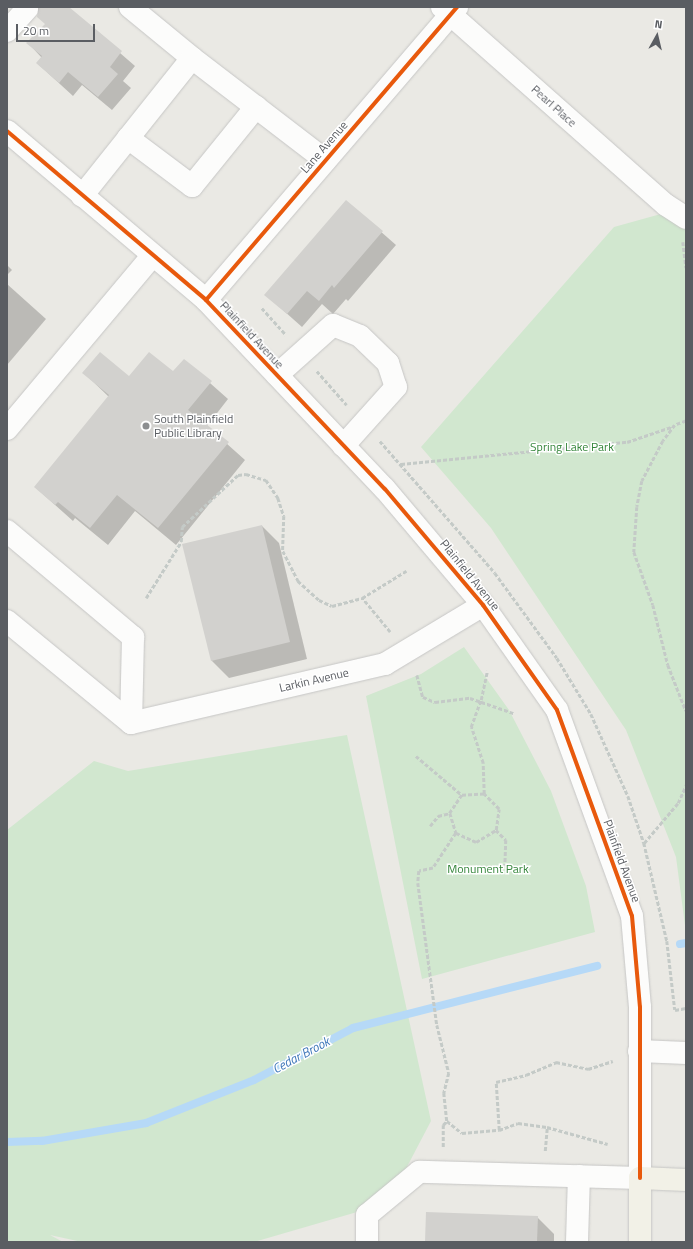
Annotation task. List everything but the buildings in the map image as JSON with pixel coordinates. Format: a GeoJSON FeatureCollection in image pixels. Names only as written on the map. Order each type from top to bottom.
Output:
{"type":"FeatureCollection","features":[{"type":"Feature","properties":{"kind":"main road"},"geometry":{"type":"LineString","coordinates":[[640,1242],[640,1178],[686,1180]]}},
{"type":"Feature","properties":{"kind":"street"},"geometry":{"type":"LineString","coordinates":[[130,7],[192,58],[325,160]]}},
{"type":"Feature","properties":{"kind":"street"},"geometry":{"type":"LineString","coordinates":[[7,31],[27,9]]}},
{"type":"Feature","properties":{"kind":"street","name":"Lane Avenue"},"geometry":{"type":"LineString","coordinates":[[206,300],[325,160],[450,9]]}},
{"type":"Feature","properties":{"kind":"street","name":"Pearl Place"},"geometry":{"type":"LineString","coordinates":[[450,9],[666,205],[686,218]]}},
{"type":"Feature","properties":{"kind":"street"},"geometry":{"type":"LineString","coordinates":[[82,196],[192,58]]}},
{"type":"Feature","properties":{"kind":"street"},"geometry":{"type":"LineString","coordinates":[[128,138],[192,186],[256,107]]}},
{"type":"Feature","properties":{"kind":"street","name":"Plainfield Avenue"},"geometry":{"type":"LineString","coordinates":[[7,131],[206,300],[385,489],[483,605],[557,710],[632,916],[640,1007],[640,1178]]}},
{"type":"Feature","properties":{"kind":"street"},"geometry":{"type":"LineString","coordinates":[[7,429],[153,255]]}},
{"type":"Feature","properties":{"kind":"street"},"geometry":{"type":"LineString","coordinates":[[276,375],[333,325],[360,336],[388,363],[396,387],[343,446]]}},
{"type":"Feature","properties":{"kind":"street"},"geometry":{"type":"LineString","coordinates":[[7,531],[133,638],[131,723]]}},
{"type":"Feature","properties":{"kind":"street","name":"Larkin Avenue"},"geometry":{"type":"LineString","coordinates":[[131,723],[386,664],[483,605]]}},
{"type":"Feature","properties":{"kind":"street"},"geometry":{"type":"LineString","coordinates":[[7,621],[131,723]]}},
{"type":"Feature","properties":{"kind":"street"},"geometry":{"type":"LineString","coordinates":[[640,1051],[686,1053]]}},
{"type":"Feature","properties":{"kind":"street"},"geometry":{"type":"LineString","coordinates":[[367,1242],[367,1215],[419,1172],[640,1178]]}},
{"type":"Feature","properties":{"kind":"street"},"geometry":{"type":"LineString","coordinates":[[577,1242],[579,1176]]}},
{"type":"Feature","properties":{"kind":"path"},"geometry":{"type":"LineString","coordinates":[[401,464],[627,442],[686,421]]}},
{"type":"Feature","properties":{"kind":"path"},"geometry":{"type":"LineString","coordinates":[[675,425],[663,441],[642,481],[637,507],[634,552],[653,605],[668,665],[686,711]]}},
{"type":"Feature","properties":{"kind":"path"},"geometry":{"type":"LineString","coordinates":[[146,598],[181,542],[182,527],[238,475],[246,474],[266,480],[278,498],[284,516],[283,551],[298,580],[319,600],[332,606],[362,598],[406,571]]}},
{"type":"Feature","properties":{"kind":"path"},"geometry":{"type":"LineString","coordinates":[[362,598],[379,621],[393,634]]}},
{"type":"Feature","properties":{"kind":"path"},"geometry":{"type":"LineString","coordinates":[[487,671],[480,702],[471,727],[483,763],[484,794],[499,809],[496,830]]}},
{"type":"Feature","properties":{"kind":"path"},"geometry":{"type":"LineString","coordinates":[[417,675],[423,696],[435,702],[470,698],[513,713]]}},
{"type":"Feature","properties":{"kind":"path"},"geometry":{"type":"LineString","coordinates":[[416,756],[462,795],[484,794]]}},
{"type":"Feature","properties":{"kind":"path"},"geometry":{"type":"LineString","coordinates":[[644,843],[678,803],[686,785]]}},
{"type":"Feature","properties":{"kind":"path"},"geometry":{"type":"LineString","coordinates":[[430,826],[438,816],[450,813],[462,795]]}},
{"type":"Feature","properties":{"kind":"path"},"geometry":{"type":"LineString","coordinates":[[450,813],[456,833],[476,842],[496,830]]}},
{"type":"Feature","properties":{"kind":"path"},"geometry":{"type":"LineString","coordinates":[[496,830],[506,840],[505,866]]}},
{"type":"Feature","properties":{"kind":"path"},"geometry":{"type":"LineString","coordinates":[[456,833],[433,868],[420,871],[418,883],[423,934],[437,1025],[449,1073],[444,1093],[447,1121],[462,1133],[499,1130],[518,1123],[546,1127],[608,1144]]}},
{"type":"Feature","properties":{"kind":"path"},"geometry":{"type":"LineString","coordinates":[[675,1010],[686,1008]]}},
{"type":"Feature","properties":{"kind":"path"},"geometry":{"type":"LineString","coordinates":[[499,1130],[496,1082],[526,1075],[556,1062],[588,1069],[613,1061]]}},
{"type":"Feature","properties":{"kind":"path"},"geometry":{"type":"LineString","coordinates":[[443,1151],[443,1125],[447,1121]]}},
{"type":"Feature","properties":{"kind":"path"},"geometry":{"type":"LineString","coordinates":[[545,1155],[546,1127]]}},
{"type":"Feature","properties":{"kind":"green space","name":"Spring Lake Park"},"geometry":{"type":"Polygon","coordinates":[[[686,207],[686,933],[676,857],[626,730],[491,528],[421,447],[614,227],[686,207]]]}},
{"type":"Feature","properties":{"kind":"green space","name":"Monument Park"},"geometry":{"type":"Polygon","coordinates":[[[464,647],[509,710],[551,791],[586,886],[595,932],[422,979],[366,696],[421,674],[464,647]]]}},
{"type":"Feature","properties":{"kind":"green space"},"geometry":{"type":"Polygon","coordinates":[[[347,735],[431,1121],[388,1203],[254,1242],[82,1242],[50,1235],[63,1242],[7,1242],[7,830],[94,761],[128,771],[347,735]]]}},
{"type":"Feature","properties":{"kind":"waterway","name":"Cedar Brook"},"geometry":{"type":"LineString","coordinates":[[680,944],[686,943]]}},
{"type":"Feature","properties":{"kind":"waterway","name":"Cedar Brook"},"geometry":{"type":"LineString","coordinates":[[7,1142],[42,1141],[146,1123],[254,1080],[353,1028],[597,966]]}},
{"type":"Feature","properties":{"kind":"cycle path"},"geometry":{"type":"LineString","coordinates":[[206,300],[457,7]]}},
{"type":"Feature","properties":{"kind":"cycle path"},"geometry":{"type":"LineString","coordinates":[[7,131],[206,300],[385,489],[483,605],[557,710],[632,916],[640,1007],[640,1178]]}},
{"type":"Feature","properties":{"kind":"place","name":"South Plainfield Public Library"},"geometry":{"type":"Point","coordinates":[146,426]}}]}
